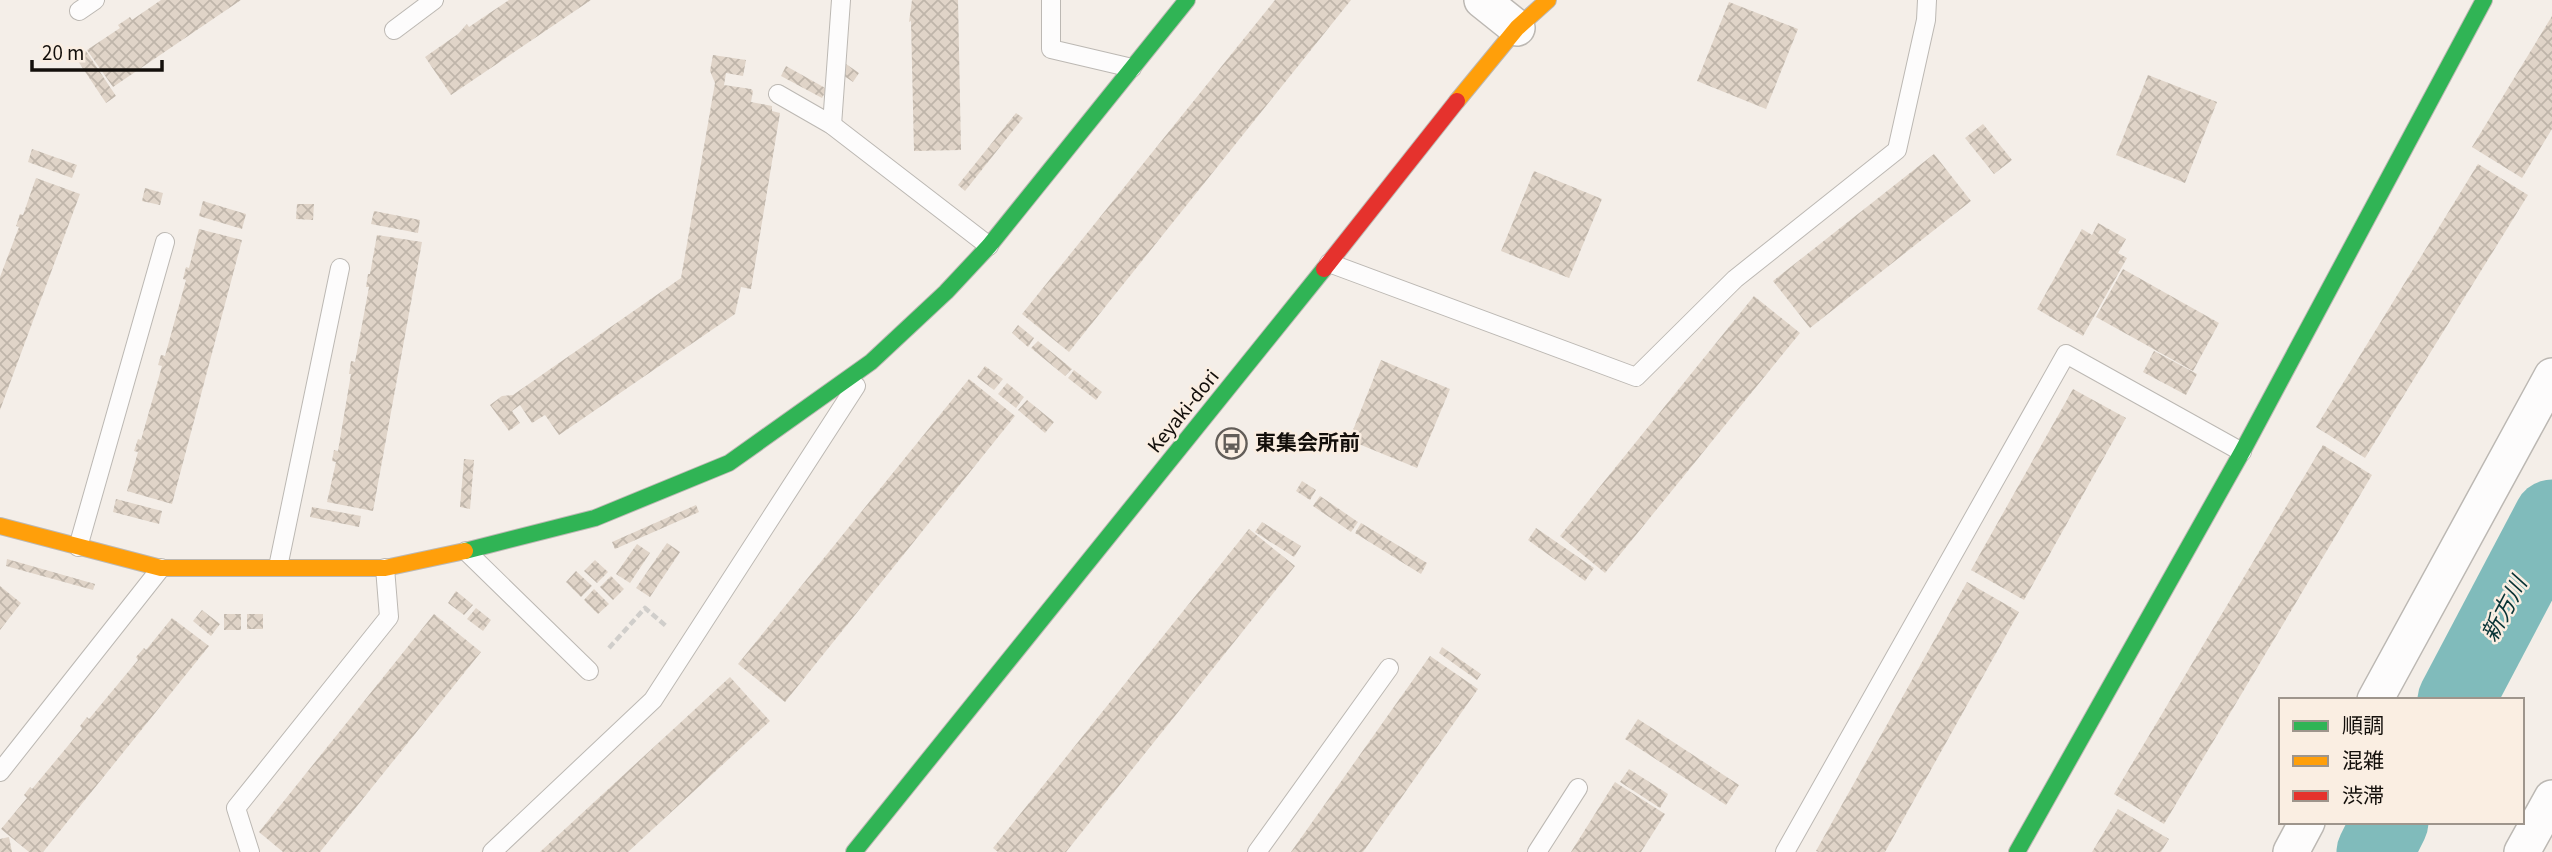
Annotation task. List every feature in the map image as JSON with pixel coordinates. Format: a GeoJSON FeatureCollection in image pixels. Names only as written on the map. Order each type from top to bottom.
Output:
{"type":"FeatureCollection","features":[{"type":"Feature","properties":{"kind":"street"},"geometry":{"type":"LineString","coordinates":[[0,526],[161,568],[385,568],[421,562],[595,518],[729,463],[871,362],[946,292],[989,246],[1187,0]]}},
{"type":"Feature","properties":{"kind":"street"},"geometry":{"type":"LineString","coordinates":[[1482,0],[1517,28]]}},
{"type":"Feature","properties":{"kind":"street","name":"Keyaki-dori"},"geometry":{"type":"LineString","coordinates":[[866,848],[1517,28],[1548,0]]}},
{"type":"Feature","properties":{"kind":"street"},"geometry":{"type":"LineString","coordinates":[[2017,852],[2242,452],[2484,0]]}},
{"type":"Feature","properties":{"kind":"street"},"geometry":{"type":"LineString","coordinates":[[2376,698],[2552,376]]}},
{"type":"Feature","properties":{"kind":"street"},"geometry":{"type":"LineString","coordinates":[[2522,852],[2552,798]]}},
{"type":"Feature","properties":{"kind":"street"},"geometry":{"type":"LineString","coordinates":[[2291,852],[2306,824]]}},
{"type":"Feature","properties":{"kind":"lane"},"geometry":{"type":"LineString","coordinates":[[79,11],[95,0]]}},
{"type":"Feature","properties":{"kind":"lane"},"geometry":{"type":"LineString","coordinates":[[394,30],[435,0]]}},
{"type":"Feature","properties":{"kind":"lane"},"geometry":{"type":"LineString","coordinates":[[832,125],[841,0]]}},
{"type":"Feature","properties":{"kind":"lane"},"geometry":{"type":"LineString","coordinates":[[1051,0],[1051,48],[1132,68]]}},
{"type":"Feature","properties":{"kind":"lane"},"geometry":{"type":"LineString","coordinates":[[1329,264],[1636,377],[1735,279],[1898,150],[1926,20],[1927,0]]}},
{"type":"Feature","properties":{"kind":"lane"},"geometry":{"type":"LineString","coordinates":[[778,94],[832,125],[989,246]]}},
{"type":"Feature","properties":{"kind":"lane"},"geometry":{"type":"LineString","coordinates":[[78,547],[165,242]]}},
{"type":"Feature","properties":{"kind":"lane"},"geometry":{"type":"LineString","coordinates":[[278,568],[340,268]]}},
{"type":"Feature","properties":{"kind":"lane"},"geometry":{"type":"LineString","coordinates":[[1785,852],[2066,354],[2242,452]]}},
{"type":"Feature","properties":{"kind":"lane"},"geometry":{"type":"LineString","coordinates":[[492,852],[653,700],[871,362]]}},
{"type":"Feature","properties":{"kind":"lane"},"geometry":{"type":"LineString","coordinates":[[466,551],[589,671]]}},
{"type":"Feature","properties":{"kind":"lane"},"geometry":{"type":"LineString","coordinates":[[0,772],[161,568]]}},
{"type":"Feature","properties":{"kind":"lane"},"geometry":{"type":"LineString","coordinates":[[250,852],[236,808],[389,617],[385,568]]}},
{"type":"Feature","properties":{"kind":"lane"},"geometry":{"type":"LineString","coordinates":[[1257,852],[1389,668]]}},
{"type":"Feature","properties":{"kind":"lane"},"geometry":{"type":"LineString","coordinates":[[1537,852],[1578,788]]}},
{"type":"Feature","properties":{"kind":"path"},"geometry":{"type":"LineString","coordinates":[[589,671],[645,608],[689,644]]}},
{"type":"Feature","properties":{"kind":"building"},"geometry":{"type":"Polygon","coordinates":[[[161,0],[241,0],[113,87],[87,50],[120,28],[118,25],[130,17],[132,20],[161,0]]]}},
{"type":"Feature","properties":{"kind":"building"},"geometry":{"type":"Polygon","coordinates":[[[509,0],[591,0],[451,95],[425,57],[458,34],[467,24],[469,27],[509,0]]]}},
{"type":"Feature","properties":{"kind":"building"},"geometry":{"type":"Polygon","coordinates":[[[912,0],[958,0],[961,150],[914,151],[911,21],[909,22],[912,0]]]}},
{"type":"Feature","properties":{"kind":"building"},"geometry":{"type":"Polygon","coordinates":[[[1275,0],[1351,0],[1069,352],[1022,314],[1275,0]]]}},
{"type":"Feature","properties":{"kind":"building"},"geometry":{"type":"Polygon","coordinates":[[[1729,2],[1798,29],[1766,109],[1697,81],[1729,2]]]}},
{"type":"Feature","properties":{"kind":"building"},"geometry":{"type":"Polygon","coordinates":[[[2552,16],[2552,129],[2522,178],[2472,147],[2552,16]]]}},
{"type":"Feature","properties":{"kind":"building"},"geometry":{"type":"Polygon","coordinates":[[[86,51],[116,96],[106,103],[76,58],[86,51]]]}},
{"type":"Feature","properties":{"kind":"building"},"geometry":{"type":"Polygon","coordinates":[[[713,55],[746,60],[743,76],[726,73],[724,85],[751,89],[751,102],[772,106],[772,111],[780,113],[751,289],[741,287],[735,314],[559,435],[545,415],[532,423],[520,405],[512,411],[520,423],[509,431],[490,405],[502,396],[513,395],[681,278],[715,83],[710,71],[713,55]]]}},
{"type":"Feature","properties":{"kind":"building"},"geometry":{"type":"Polygon","coordinates":[[[843,62],[859,73],[853,82],[837,71],[843,62]]]}},
{"type":"Feature","properties":{"kind":"building"},"geometry":{"type":"Polygon","coordinates":[[[786,66],[827,89],[822,98],[781,76],[786,66]]]}},
{"type":"Feature","properties":{"kind":"building"},"geometry":{"type":"Polygon","coordinates":[[[2148,75],[2217,102],[2185,183],[2116,155],[2148,75]]]}},
{"type":"Feature","properties":{"kind":"building"},"geometry":{"type":"Polygon","coordinates":[[[1016,113],[1023,118],[965,191],[958,185],[1016,113]]]}},
{"type":"Feature","properties":{"kind":"building"},"geometry":{"type":"Polygon","coordinates":[[[1983,124],[2012,160],[1994,174],[1965,138],[1983,124]]]}},
{"type":"Feature","properties":{"kind":"building"},"geometry":{"type":"Polygon","coordinates":[[[32,149],[77,165],[72,178],[28,162],[32,149]]]}},
{"type":"Feature","properties":{"kind":"building"},"geometry":{"type":"Polygon","coordinates":[[[1934,154],[1971,201],[1810,328],[1773,281],[1934,154]]]}},
{"type":"Feature","properties":{"kind":"building"},"geometry":{"type":"Polygon","coordinates":[[[2478,164],[2528,195],[2365,458],[2316,427],[2478,164]]]}},
{"type":"Feature","properties":{"kind":"building"},"geometry":{"type":"Polygon","coordinates":[[[1534,171],[1602,199],[1569,278],[1501,251],[1534,171]]]}},
{"type":"Feature","properties":{"kind":"building"},"geometry":{"type":"Polygon","coordinates":[[[36,178],[80,194],[0,410],[0,277],[19,227],[16,226],[20,214],[23,215],[36,178]]]}},
{"type":"Feature","properties":{"kind":"building"},"geometry":{"type":"Polygon","coordinates":[[[145,188],[163,193],[160,205],[142,201],[145,188]]]}},
{"type":"Feature","properties":{"kind":"building"},"geometry":{"type":"Polygon","coordinates":[[[203,201],[246,214],[242,229],[199,216],[203,201]]]}},
{"type":"Feature","properties":{"kind":"building"},"geometry":{"type":"Polygon","coordinates":[[[297,204],[314,204],[313,220],[296,219],[297,204]]]}},
{"type":"Feature","properties":{"kind":"building"},"geometry":{"type":"Polygon","coordinates":[[[374,211],[420,220],[418,233],[371,224],[374,211]]]}},
{"type":"Feature","properties":{"kind":"building"},"geometry":{"type":"Polygon","coordinates":[[[2098,223],[2126,239],[2118,253],[2127,258],[2083,336],[2037,309],[2082,229],[2092,235],[2098,223]]]}},
{"type":"Feature","properties":{"kind":"building"},"geometry":{"type":"Polygon","coordinates":[[[199,229],[242,240],[172,504],[127,491],[138,452],[134,451],[138,439],[141,440],[162,366],[158,365],[161,355],[165,356],[186,280],[183,279],[186,267],[189,268],[199,229]]]}},
{"type":"Feature","properties":{"kind":"building"},"geometry":{"type":"Polygon","coordinates":[[[377,235],[422,242],[373,511],[327,502],[336,462],[332,461],[334,450],[338,451],[351,361],[355,362],[369,287],[366,287],[368,274],[377,235]]]}},
{"type":"Feature","properties":{"kind":"building"},"geometry":{"type":"Polygon","coordinates":[[[2123,269],[2219,323],[2193,371],[2096,317],[2123,269]]]}},
{"type":"Feature","properties":{"kind":"building"},"geometry":{"type":"Polygon","coordinates":[[[1754,296],[1800,333],[1605,573],[1560,536],[1754,296]]]}},
{"type":"Feature","properties":{"kind":"building"},"geometry":{"type":"Polygon","coordinates":[[[1018,325],[1034,338],[1028,347],[1012,333],[1018,325]]]}},
{"type":"Feature","properties":{"kind":"building"},"geometry":{"type":"Polygon","coordinates":[[[1038,341],[1072,369],[1065,376],[1031,348],[1038,341]]]}},
{"type":"Feature","properties":{"kind":"building"},"geometry":{"type":"Polygon","coordinates":[[[2154,351],[2197,374],[2186,395],[2143,372],[2154,351]]]}},
{"type":"Feature","properties":{"kind":"building"},"geometry":{"type":"Polygon","coordinates":[[[1381,360],[1450,389],[1417,468],[1349,440],[1381,360]]]}},
{"type":"Feature","properties":{"kind":"building"},"geometry":{"type":"Polygon","coordinates":[[[985,366],[1003,379],[994,390],[977,377],[985,366]]]}},
{"type":"Feature","properties":{"kind":"building"},"geometry":{"type":"Polygon","coordinates":[[[1074,370],[1102,392],[1096,400],[1068,378],[1074,370]]]}},
{"type":"Feature","properties":{"kind":"building"},"geometry":{"type":"Polygon","coordinates":[[[969,379],[1015,416],[785,702],[738,664],[969,379]]]}},
{"type":"Feature","properties":{"kind":"building"},"geometry":{"type":"Polygon","coordinates":[[[1007,383],[1024,397],[1016,408],[998,394],[1007,383]]]}},
{"type":"Feature","properties":{"kind":"building"},"geometry":{"type":"Polygon","coordinates":[[[2073,389],[2126,418],[2024,600],[1971,570],[2073,389]]]}},
{"type":"Feature","properties":{"kind":"building"},"geometry":{"type":"Polygon","coordinates":[[[1027,400],[1054,422],[1045,433],[1018,410],[1027,400]]]}},
{"type":"Feature","properties":{"kind":"building"},"geometry":{"type":"Polygon","coordinates":[[[2323,445],[2372,475],[2164,824],[2114,794],[2323,445]]]}},
{"type":"Feature","properties":{"kind":"building"},"geometry":{"type":"Polygon","coordinates":[[[464,459],[474,460],[470,509],[460,507],[464,459]]]}},
{"type":"Feature","properties":{"kind":"building"},"geometry":{"type":"Polygon","coordinates":[[[1302,481],[1316,490],[1310,500],[1296,491],[1302,481]]]}},
{"type":"Feature","properties":{"kind":"building"},"geometry":{"type":"Polygon","coordinates":[[[1320,496],[1358,522],[1351,532],[1313,506],[1320,496]]]}},
{"type":"Feature","properties":{"kind":"building"},"geometry":{"type":"Polygon","coordinates":[[[116,499],[162,511],[159,524],[113,512],[116,499]]]}},
{"type":"Feature","properties":{"kind":"building"},"geometry":{"type":"Polygon","coordinates":[[[696,505],[699,512],[615,549],[612,542],[696,505]]]}},
{"type":"Feature","properties":{"kind":"building"},"geometry":{"type":"Polygon","coordinates":[[[312,507],[361,516],[359,527],[310,517],[312,507]]]}},
{"type":"Feature","properties":{"kind":"building"},"geometry":{"type":"Polygon","coordinates":[[[1262,522],[1301,546],[1294,557],[1255,532],[1262,522]]]}},
{"type":"Feature","properties":{"kind":"building"},"geometry":{"type":"Polygon","coordinates":[[[1361,523],[1427,563],[1421,574],[1355,533],[1361,523]]]}},
{"type":"Feature","properties":{"kind":"building"},"geometry":{"type":"Polygon","coordinates":[[[1536,528],[1594,568],[1585,581],[1528,540],[1536,528]]]}},
{"type":"Feature","properties":{"kind":"building"},"geometry":{"type":"Polygon","coordinates":[[[1249,529],[1295,566],[1066,852],[998,852],[993,848],[1249,529]]]}},
{"type":"Feature","properties":{"kind":"building"},"geometry":{"type":"Polygon","coordinates":[[[667,543],[680,552],[650,597],[636,588],[667,543]]]}},
{"type":"Feature","properties":{"kind":"building"},"geometry":{"type":"Polygon","coordinates":[[[637,544],[650,553],[630,583],[616,574],[637,544]]]}},
{"type":"Feature","properties":{"kind":"building"},"geometry":{"type":"Polygon","coordinates":[[[7,559],[95,584],[93,590],[6,566],[7,559]]]}},
{"type":"Feature","properties":{"kind":"building"},"geometry":{"type":"Polygon","coordinates":[[[595,560],[608,572],[597,583],[584,571],[595,560]]]}},
{"type":"Feature","properties":{"kind":"building"},"geometry":{"type":"Polygon","coordinates":[[[576,571],[592,586],[581,597],[566,582],[576,571]]]}},
{"type":"Feature","properties":{"kind":"building"},"geometry":{"type":"Polygon","coordinates":[[[611,576],[624,589],[613,600],[600,587],[611,576]]]}},
{"type":"Feature","properties":{"kind":"building"},"geometry":{"type":"Polygon","coordinates":[[[1967,582],[2019,612],[1885,852],[1816,851],[1967,582]]]}},
{"type":"Feature","properties":{"kind":"building"},"geometry":{"type":"Polygon","coordinates":[[[0,586],[21,603],[0,630],[0,586]]]}},
{"type":"Feature","properties":{"kind":"building"},"geometry":{"type":"Polygon","coordinates":[[[594,589],[609,604],[598,614],[584,600],[594,589]]]}},
{"type":"Feature","properties":{"kind":"building"},"geometry":{"type":"Polygon","coordinates":[[[456,591],[473,605],[464,615],[448,603],[456,591]]]}},
{"type":"Feature","properties":{"kind":"building"},"geometry":{"type":"Polygon","coordinates":[[[476,608],[491,620],[483,631],[467,619],[476,608]]]}},
{"type":"Feature","properties":{"kind":"building"},"geometry":{"type":"Polygon","coordinates":[[[202,610],[220,624],[211,636],[193,621],[202,610]]]}},
{"type":"Feature","properties":{"kind":"building"},"geometry":{"type":"Polygon","coordinates":[[[224,614],[241,614],[241,630],[224,630],[224,614]]]}},
{"type":"Feature","properties":{"kind":"building"},"geometry":{"type":"Polygon","coordinates":[[[247,614],[263,614],[263,629],[247,629],[247,614]]]}},
{"type":"Feature","properties":{"kind":"building"},"geometry":{"type":"Polygon","coordinates":[[[434,614],[481,652],[320,852],[283,852],[259,832],[434,614]]]}},
{"type":"Feature","properties":{"kind":"building"},"geometry":{"type":"Polygon","coordinates":[[[172,618],[209,646],[43,852],[29,852],[1,829],[27,798],[24,795],[30,787],[32,789],[82,729],[80,726],[87,717],[89,719],[138,660],[136,657],[144,648],[146,650],[172,618]]]}},
{"type":"Feature","properties":{"kind":"building"},"geometry":{"type":"Polygon","coordinates":[[[1442,647],[1481,674],[1477,680],[1439,653],[1442,647]]]}},
{"type":"Feature","properties":{"kind":"building"},"geometry":{"type":"Polygon","coordinates":[[[1430,656],[1478,689],[1363,852],[1291,852],[1430,656]]]}},
{"type":"Feature","properties":{"kind":"building"},"geometry":{"type":"Polygon","coordinates":[[[730,677],[770,721],[628,852],[540,852],[730,677]]]}},
{"type":"Feature","properties":{"kind":"building"},"geometry":{"type":"Polygon","coordinates":[[[1638,719],[1739,785],[1726,805],[1625,739],[1638,719]]]}},
{"type":"Feature","properties":{"kind":"building"},"geometry":{"type":"Polygon","coordinates":[[[1629,769],[1668,794],[1660,808],[1620,782],[1629,769]]]}},
{"type":"Feature","properties":{"kind":"building"},"geometry":{"type":"Polygon","coordinates":[[[1615,782],[1665,814],[1641,852],[1571,852],[1615,782]]]}},
{"type":"Feature","properties":{"kind":"building"},"geometry":{"type":"Polygon","coordinates":[[[2118,809],[2169,839],[2161,852],[2092,852],[2118,809]]]}},
{"type":"Feature","properties":{"kind":"building"},"geometry":{"type":"Polygon","coordinates":[[[9,837],[12,852],[0,852],[0,839],[9,837]]]}},
{"type":"Feature","properties":{"kind":"waterway","name":"新方川"},"geometry":{"type":"LineString","coordinates":[[2457,698],[2552,518]]}},
{"type":"Feature","properties":{"kind":"waterway","name":"新方川"},"geometry":{"type":"LineString","coordinates":[[2375,852],[2389,824]]}},
{"type":"Feature","properties":{"kind":"traffic: fast"},"geometry":{"type":"LineString","coordinates":[[465,551],[595,518],[729,463],[871,362],[946,292],[989,246],[1187,0]]}},
{"type":"Feature","properties":{"kind":"traffic: fast"},"geometry":{"type":"LineString","coordinates":[[2017,852],[2242,452],[2484,0]]}},
{"type":"Feature","properties":{"kind":"traffic: fast"},"geometry":{"type":"LineString","coordinates":[[854,852],[1324,269]]}},
{"type":"Feature","properties":{"kind":"traffic: slow"},"geometry":{"type":"LineString","coordinates":[[1457,101],[1517,28],[1548,0]]}},
{"type":"Feature","properties":{"kind":"traffic: slow"},"geometry":{"type":"LineString","coordinates":[[0,526],[161,568],[385,568],[465,551]]}},
{"type":"Feature","properties":{"kind":"traffic: jam"},"geometry":{"type":"LineString","coordinates":[[1324,269],[1457,101]]}},
{"type":"Feature","properties":{"kind":"place","name":"東集会所前"},"geometry":{"type":"Point","coordinates":[1232,443]}}]}
